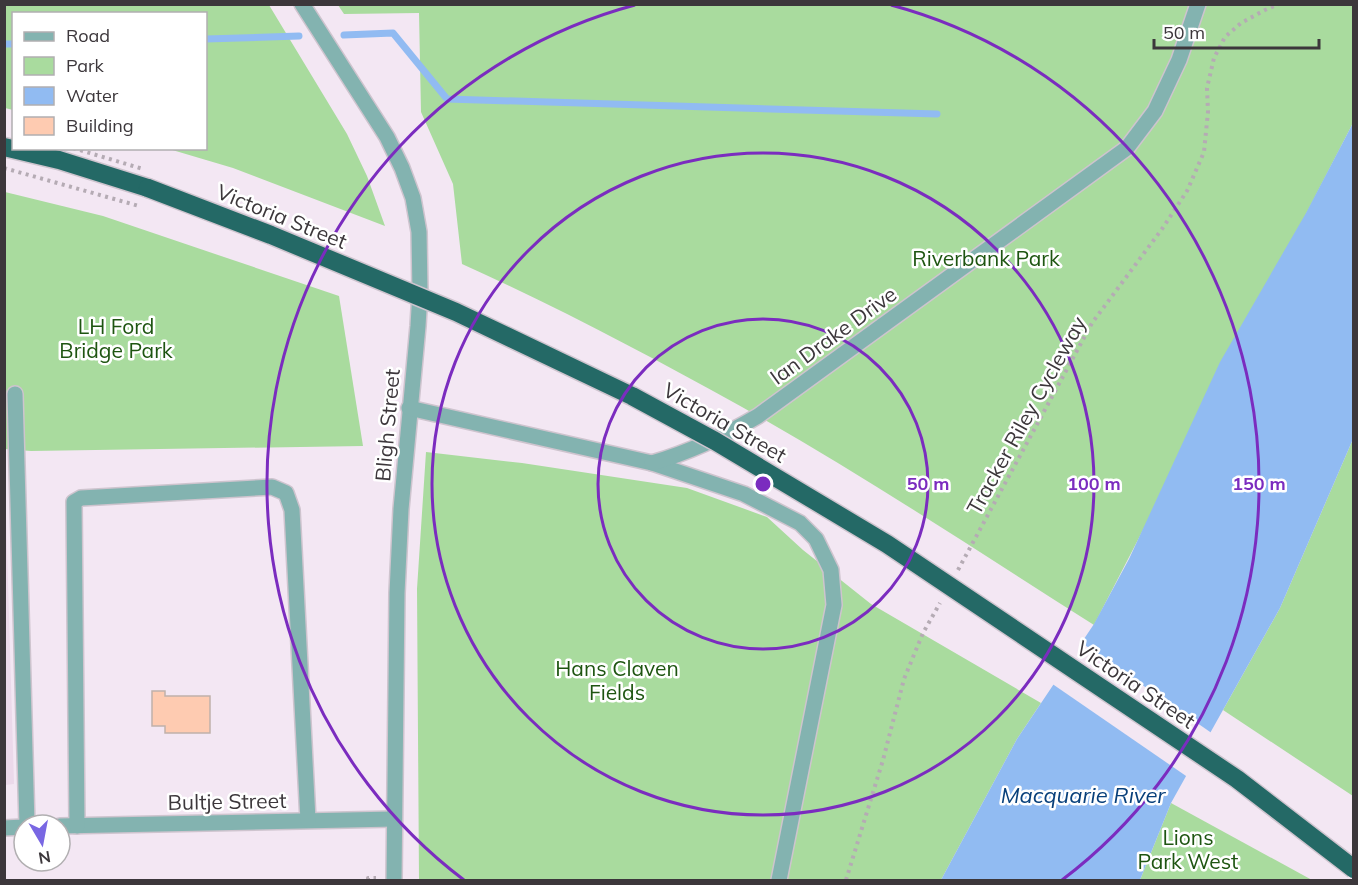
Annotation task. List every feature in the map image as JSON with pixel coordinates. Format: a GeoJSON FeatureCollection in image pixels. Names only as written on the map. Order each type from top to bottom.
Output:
{"type":"FeatureCollection","features":[{"type":"Feature","properties":{"kind":"highway","name":"Victoria Street"},"geometry":{"type":"LineString","coordinates":[[16,150],[58,160],[147,188],[271,235],[456,312],[632,396],[715,441],[887,544],[1236,779],[1353,869]]}},
{"type":"Feature","properties":{"kind":"street","name":"Bligh Street"},"geometry":{"type":"LineString","coordinates":[[302,4],[387,137],[413,198],[419,232],[420,292],[401,509],[397,593],[394,880]]}},
{"type":"Feature","properties":{"kind":"street","name":"Ian Drake Drive"},"geometry":{"type":"LineString","coordinates":[[409,408],[652,463],[680,455],[728,434],[758,416],[1127,148],[1155,111],[1179,60],[1198,4]]}},
{"type":"Feature","properties":{"kind":"street"},"geometry":{"type":"LineString","coordinates":[[15,394],[25,813]]}},
{"type":"Feature","properties":{"kind":"street"},"geometry":{"type":"LineString","coordinates":[[652,463],[744,494],[800,523],[816,539],[831,570],[834,605],[779,880]]}},
{"type":"Feature","properties":{"kind":"street"},"geometry":{"type":"LineString","coordinates":[[77,826],[74,502],[81,498],[272,487],[286,493],[292,510],[308,820]]}},
{"type":"Feature","properties":{"kind":"street","name":"Bultje Street"},"geometry":{"type":"LineString","coordinates":[[72,826],[394,819]]}},
{"type":"Feature","properties":{"kind":"path","name":"Tracker Riley Cycleway"},"geometry":{"type":"LineString","coordinates":[[957,571],[1092,323],[1162,229],[1187,191],[1204,152],[1208,112],[1207,88],[1214,58],[1225,37],[1241,23],[1279,4]]}},
{"type":"Feature","properties":{"kind":"path"},"geometry":{"type":"LineString","coordinates":[[4,168],[149,210]]}},
{"type":"Feature","properties":{"kind":"path"},"geometry":{"type":"LineString","coordinates":[[846,880],[883,760],[904,679],[923,633],[942,603],[935,596]]}},
{"type":"Feature","properties":{"kind":"shaded area"},"geometry":{"type":"Polygon","coordinates":[[[4,449],[14,784],[5,785],[4,785],[4,449]]]}},
{"type":"Feature","properties":{"kind":"green space"},"geometry":{"type":"Polygon","coordinates":[[[5,4],[269,5],[347,134],[367,176],[385,226],[233,168],[172,150],[207,150],[207,12],[12,12],[12,110],[5,108],[5,4]]]}},
{"type":"Feature","properties":{"kind":"green space","name":"Riverbank Park"},"geometry":{"type":"Polygon","coordinates":[[[338,5],[1353,5],[1353,123],[1094,625],[919,513],[787,433],[603,332],[462,264],[453,184],[421,112],[419,13],[344,14],[338,5]]]}},
{"type":"Feature","properties":{"kind":"green space","name":"LH Ford Bridge Park"},"geometry":{"type":"Polygon","coordinates":[[[5,192],[103,216],[339,296],[363,446],[31,451],[5,449],[5,192]]]}},
{"type":"Feature","properties":{"kind":"green space"},"geometry":{"type":"Polygon","coordinates":[[[1353,439],[1353,796],[1223,710],[1280,608],[1353,439]]]}},
{"type":"Feature","properties":{"kind":"green space","name":"Hans Claven Fields"},"geometry":{"type":"Polygon","coordinates":[[[426,452],[522,463],[687,488],[767,517],[803,550],[871,604],[1041,703],[1017,739],[941,880],[419,880],[417,589],[426,452]]]}},
{"type":"Feature","properties":{"kind":"green space","name":"Lions Park West"},"geometry":{"type":"Polygon","coordinates":[[[1171,803],[1312,880],[1140,880],[1171,803]]]}},
{"type":"Feature","properties":{"kind":"water","name":"Macquarie River"},"geometry":{"type":"Polygon","coordinates":[[[1353,123],[1353,439],[1280,608],[1171,803],[1140,880],[941,880],[1017,739],[1094,624],[1129,559],[1220,362],[1306,213],[1353,123]]]}},
{"type":"Feature","properties":{"kind":"pier"},"geometry":{"type":"Polygon","coordinates":[[[1079,641],[1213,734],[1189,778],[1051,683],[1079,641]]]}},
{"type":"Feature","properties":{"kind":"building"},"geometry":{"type":"Polygon","coordinates":[[[152,691],[165,691],[165,696],[210,696],[210,733],[165,733],[165,726],[152,726],[152,691]]]}},
{"type":"Feature","properties":{"kind":"waterway"},"geometry":{"type":"LineString","coordinates":[[344,35],[393,33],[447,99],[937,114]]}},
{"type":"Feature","properties":{"kind":"waterway"},"geometry":{"type":"LineString","coordinates":[[207,39],[299,36]]}},
{"type":"Feature","properties":{"kind":"waterway"},"geometry":{"type":"LineString","coordinates":[[4,44],[12,44]]}}]}
